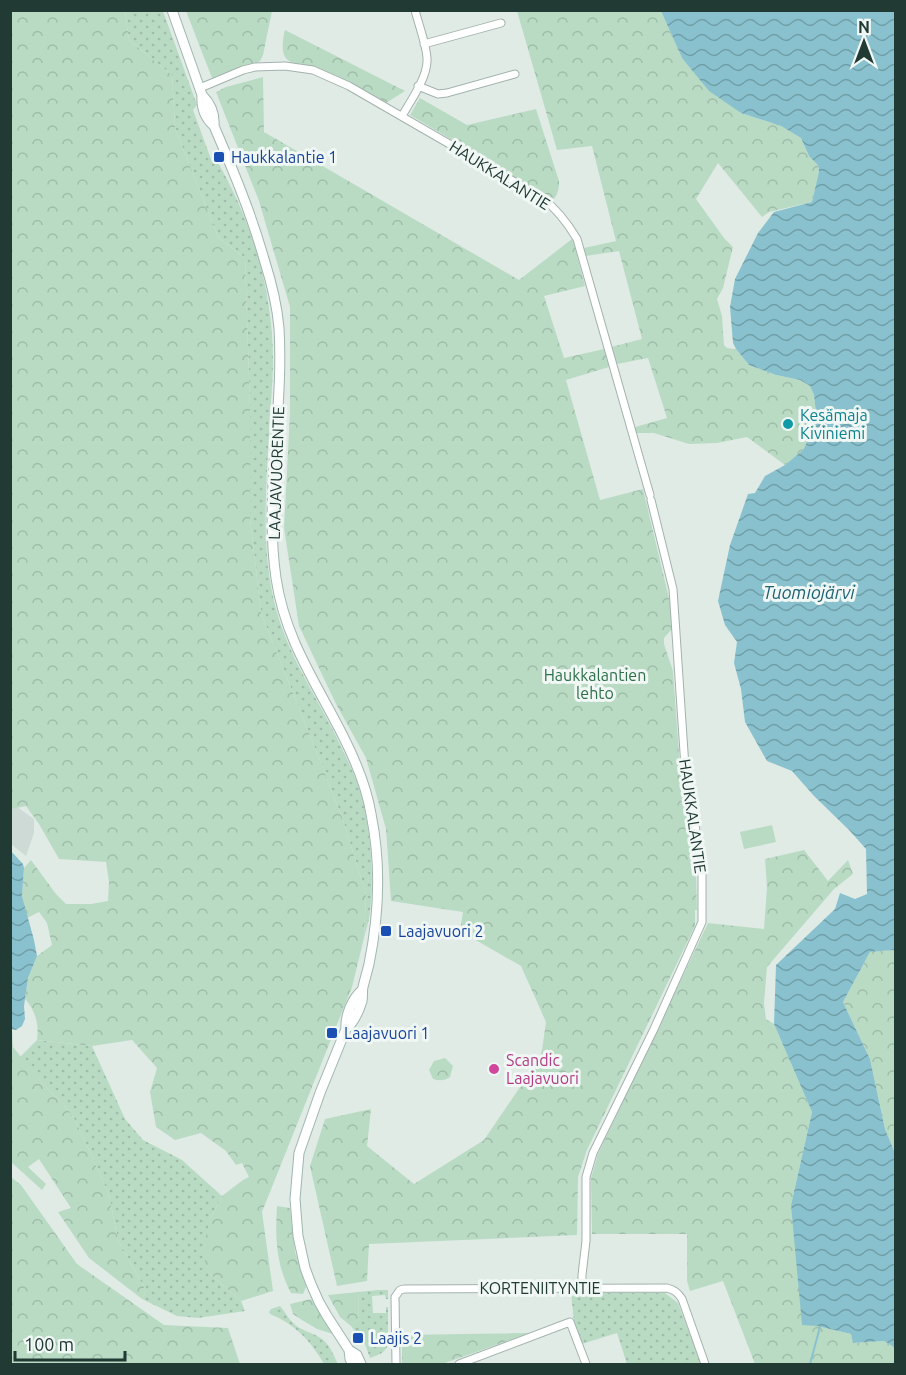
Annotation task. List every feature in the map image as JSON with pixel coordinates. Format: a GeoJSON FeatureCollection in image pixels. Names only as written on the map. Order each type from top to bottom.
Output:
{"type":"FeatureCollection","features":[{"type":"Feature","properties":{"kind":"street","name":"LAAJAVUORENTIE"},"geometry":{"type":"LineString","coordinates":[[172,10],[201,92],[201,104],[208,120],[214,126],[246,201],[272,282],[279,327],[280,365],[272,542],[280,598],[298,653],[344,739],[366,793],[371,813],[376,851],[377,913],[370,956],[362,990],[355,996],[346,1021],[346,1029],[299,1153],[295,1199],[298,1236],[305,1268],[319,1302],[349,1350],[353,1365]]}},
{"type":"Feature","properties":{"kind":"street"},"geometry":{"type":"LineString","coordinates":[[402,116],[418,87],[428,60],[415,10]]}},
{"type":"Feature","properties":{"kind":"street"},"geometry":{"type":"LineString","coordinates":[[424,44],[501,23]]}},
{"type":"Feature","properties":{"kind":"street","name":"HAUKKALANTIE"},"geometry":{"type":"LineString","coordinates":[[201,92],[243,70],[270,66],[313,70],[340,81],[541,197],[567,223],[577,239],[650,497],[673,589],[685,767],[702,866],[702,922],[654,1029],[593,1153],[586,1177],[586,1241],[582,1288]]}},
{"type":"Feature","properties":{"kind":"street"},"geometry":{"type":"LineString","coordinates":[[418,87],[438,94],[447,93],[515,74]]}},
{"type":"Feature","properties":{"kind":"street","name":"KORTENIITYNTIE"},"geometry":{"type":"LineString","coordinates":[[396,1365],[395,1297],[400,1290],[582,1288],[667,1288],[678,1293],[705,1365]]}},
{"type":"Feature","properties":{"kind":"street"},"geometry":{"type":"LineString","coordinates":[[459,1365],[570,1322],[586,1365]]}},
{"type":"Feature","properties":{"kind":"street","name":"LAAJAVUORENTIE"},"geometry":{"type":"LineString","coordinates":[[349,1350],[357,1355],[362,1365]]}},
{"type":"Feature","properties":{"kind":"shaded area"},"geometry":{"type":"Polygon","coordinates":[[[10,802],[34,819],[34,833],[26,856],[11,844],[10,802]]]}},
{"type":"Feature","properties":{"kind":"green space"},"geometry":{"type":"Polygon","coordinates":[[[11,11],[125,11],[129,40],[172,75],[175,128],[218,237],[245,258],[250,406],[250,518],[261,613],[343,820],[366,894],[364,938],[352,987],[262,1212],[273,1291],[241,1301],[208,1272],[202,1250],[211,1218],[222,1196],[249,1177],[242,1163],[236,1165],[226,1151],[201,1133],[175,1140],[156,1127],[150,1092],[157,1068],[132,1040],[92,1046],[37,1040],[36,1018],[25,999],[28,978],[37,956],[52,945],[47,923],[39,912],[27,918],[22,896],[24,868],[31,860],[66,904],[108,901],[109,882],[106,862],[59,859],[26,806],[11,809],[11,11]]]}},
{"type":"Feature","properties":{"kind":"green space"},"geometry":{"type":"Polygon","coordinates":[[[125,11],[163,11],[197,105],[193,110],[212,162],[217,161],[241,208],[265,283],[272,334],[273,370],[266,505],[270,583],[287,641],[353,771],[360,792],[368,825],[372,880],[370,912],[364,938],[366,894],[343,820],[261,613],[250,518],[250,406],[245,258],[218,237],[175,128],[172,75],[129,40],[125,11]]]}},
{"type":"Feature","properties":{"kind":"green space"},"geometry":{"type":"Polygon","coordinates":[[[186,11],[272,11],[260,61],[212,78],[186,11]]]}},
{"type":"Feature","properties":{"kind":"green space"},"geometry":{"type":"Polygon","coordinates":[[[517,11],[661,11],[682,58],[741,113],[781,126],[801,138],[809,156],[818,164],[819,171],[812,202],[769,212],[762,217],[718,163],[696,199],[733,247],[723,288],[717,299],[722,316],[724,345],[727,348],[736,349],[749,365],[776,375],[800,380],[810,386],[814,395],[817,422],[803,450],[785,465],[747,437],[717,443],[689,444],[654,433],[636,433],[635,427],[667,418],[648,358],[617,364],[611,347],[642,339],[619,251],[586,256],[584,248],[616,241],[592,146],[557,150],[517,11]]]}},
{"type":"Feature","properties":{"kind":"green space"},"geometry":{"type":"Polygon","coordinates":[[[285,30],[405,91],[386,103],[333,75],[288,60],[283,51],[285,30]]]}},
{"type":"Feature","properties":{"kind":"green space","name":"Haukkalantien lehto"},"geometry":{"type":"Polygon","coordinates":[[[263,77],[264,132],[519,280],[572,239],[585,286],[544,296],[564,358],[604,349],[609,367],[566,380],[600,500],[643,489],[672,611],[673,628],[664,638],[664,644],[673,671],[680,768],[695,836],[697,910],[695,910],[695,926],[587,1150],[578,1177],[577,1235],[369,1244],[367,1281],[337,1286],[310,1166],[325,1119],[371,1109],[367,1146],[414,1184],[484,1140],[539,1059],[546,1022],[521,966],[460,931],[463,912],[391,901],[386,829],[366,758],[336,704],[299,626],[284,528],[290,413],[290,307],[259,201],[216,92],[263,77]]]}},
{"type":"Feature","properties":{"kind":"green space"},"geometry":{"type":"Polygon","coordinates":[[[420,98],[467,125],[536,109],[559,181],[555,198],[553,200],[410,115],[420,98]]]}},
{"type":"Feature","properties":{"kind":"green space"},"geometry":{"type":"Polygon","coordinates":[[[772,825],[776,842],[744,849],[740,832],[772,825]]]}},
{"type":"Feature","properties":{"kind":"green space"},"geometry":{"type":"Polygon","coordinates":[[[804,850],[828,881],[848,860],[853,874],[834,889],[767,967],[764,1004],[766,1019],[774,1024],[812,1112],[791,1205],[817,1326],[851,1334],[854,1343],[884,1341],[895,1348],[895,1364],[755,1364],[723,1281],[690,1291],[687,1281],[687,1234],[592,1234],[591,1178],[598,1154],[708,923],[764,929],[767,887],[765,859],[804,850]]]}},
{"type":"Feature","properties":{"kind":"green space"},"geometry":{"type":"Polygon","coordinates":[[[895,950],[895,1153],[885,1129],[870,1059],[843,1002],[870,952],[895,950]]]}},
{"type":"Feature","properties":{"kind":"green space"},"geometry":{"type":"Polygon","coordinates":[[[10,1029],[12,1029],[13,1047],[75,1120],[109,1195],[118,1240],[146,1291],[142,1299],[89,1258],[58,1212],[71,1208],[39,1159],[28,1167],[46,1184],[42,1190],[11,1162],[10,1029]]]}},
{"type":"Feature","properties":{"kind":"green space"},"geometry":{"type":"Polygon","coordinates":[[[37,1040],[92,1046],[125,1119],[143,1140],[182,1160],[222,1196],[211,1218],[208,1272],[241,1301],[245,1311],[198,1318],[177,1316],[142,1299],[146,1291],[118,1240],[109,1195],[75,1120],[20,1057],[37,1040]]]}},
{"type":"Feature","properties":{"kind":"green space"},"geometry":{"type":"Polygon","coordinates":[[[445,1058],[453,1066],[450,1077],[442,1080],[433,1079],[429,1070],[434,1061],[445,1058]]]}},
{"type":"Feature","properties":{"kind":"green space"},"geometry":{"type":"Polygon","coordinates":[[[11,1177],[21,1185],[77,1264],[164,1325],[228,1328],[240,1364],[11,1364],[11,1177]]]}},
{"type":"Feature","properties":{"kind":"green space"},"geometry":{"type":"Polygon","coordinates":[[[277,1206],[290,1208],[295,1252],[306,1287],[303,1294],[291,1293],[282,1272],[276,1229],[277,1206]]]}},
{"type":"Feature","properties":{"kind":"green space"},"geometry":{"type":"Polygon","coordinates":[[[388,1290],[388,1299],[385,1295],[372,1296],[373,1313],[386,1313],[386,1307],[388,1307],[388,1345],[383,1352],[370,1358],[365,1344],[351,1326],[359,1318],[358,1292],[388,1290]]]}},
{"type":"Feature","properties":{"kind":"green space"},"geometry":{"type":"Polygon","coordinates":[[[358,1292],[359,1318],[351,1326],[340,1317],[328,1295],[358,1292]]]}},
{"type":"Feature","properties":{"kind":"green space"},"geometry":{"type":"Polygon","coordinates":[[[571,1293],[665,1293],[678,1303],[701,1364],[627,1364],[617,1333],[582,1344],[574,1322],[571,1293]]]}},
{"type":"Feature","properties":{"kind":"green space"},"geometry":{"type":"Polygon","coordinates":[[[311,1299],[333,1334],[317,1329],[293,1314],[290,1304],[311,1299]]]}},
{"type":"Feature","properties":{"kind":"green space"},"geometry":{"type":"Polygon","coordinates":[[[280,1306],[295,1325],[325,1341],[338,1364],[324,1364],[302,1334],[270,1314],[271,1309],[280,1306]]]}},
{"type":"Feature","properties":{"kind":"green space"},"geometry":{"type":"Polygon","coordinates":[[[530,1333],[442,1364],[402,1364],[402,1335],[530,1333]]]}},
{"type":"Feature","properties":{"kind":"water","name":"Tuomiojärvi"},"geometry":{"type":"Polygon","coordinates":[[[661,11],[895,11],[895,950],[870,952],[843,1002],[870,1059],[885,1129],[895,1153],[895,1348],[884,1341],[853,1343],[851,1334],[802,1325],[791,1205],[812,1112],[774,1024],[776,965],[835,909],[840,893],[855,899],[867,894],[866,849],[792,771],[767,761],[745,722],[741,689],[734,663],[737,642],[725,625],[718,601],[730,545],[748,494],[755,493],[765,476],[785,465],[803,450],[817,422],[814,395],[810,386],[800,380],[776,375],[749,365],[736,349],[733,343],[730,307],[735,279],[758,233],[774,212],[812,202],[819,171],[818,165],[809,156],[801,138],[781,126],[741,113],[709,91],[682,58],[661,11]]]}},
{"type":"Feature","properties":{"kind":"water"},"geometry":{"type":"Polygon","coordinates":[[[11,851],[24,868],[22,896],[37,956],[28,978],[24,1006],[25,1019],[22,1026],[16,1030],[10,1029],[11,851]]]}},
{"type":"Feature","properties":{"kind":"waterway"},"geometry":{"type":"LineString","coordinates":[[810,1364],[820,1327]]}},
{"type":"Feature","properties":{"kind":"place","name":"Haukkalantie 1"},"geometry":{"type":"Point","coordinates":[219,157]}},
{"type":"Feature","properties":{"kind":"place","name":"Kesämaja Kiviniemi"},"geometry":{"type":"Point","coordinates":[788,424]}},
{"type":"Feature","properties":{"kind":"place","name":"Laajavuori 2"},"geometry":{"type":"Point","coordinates":[386,931]}},
{"type":"Feature","properties":{"kind":"place","name":"Laajavuori 1"},"geometry":{"type":"Point","coordinates":[332,1033]}},
{"type":"Feature","properties":{"kind":"place","name":"Scandic Laajavuori"},"geometry":{"type":"Point","coordinates":[494,1069]}},
{"type":"Feature","properties":{"kind":"place","name":"Laajis 2"},"geometry":{"type":"Point","coordinates":[358,1338]}}]}
